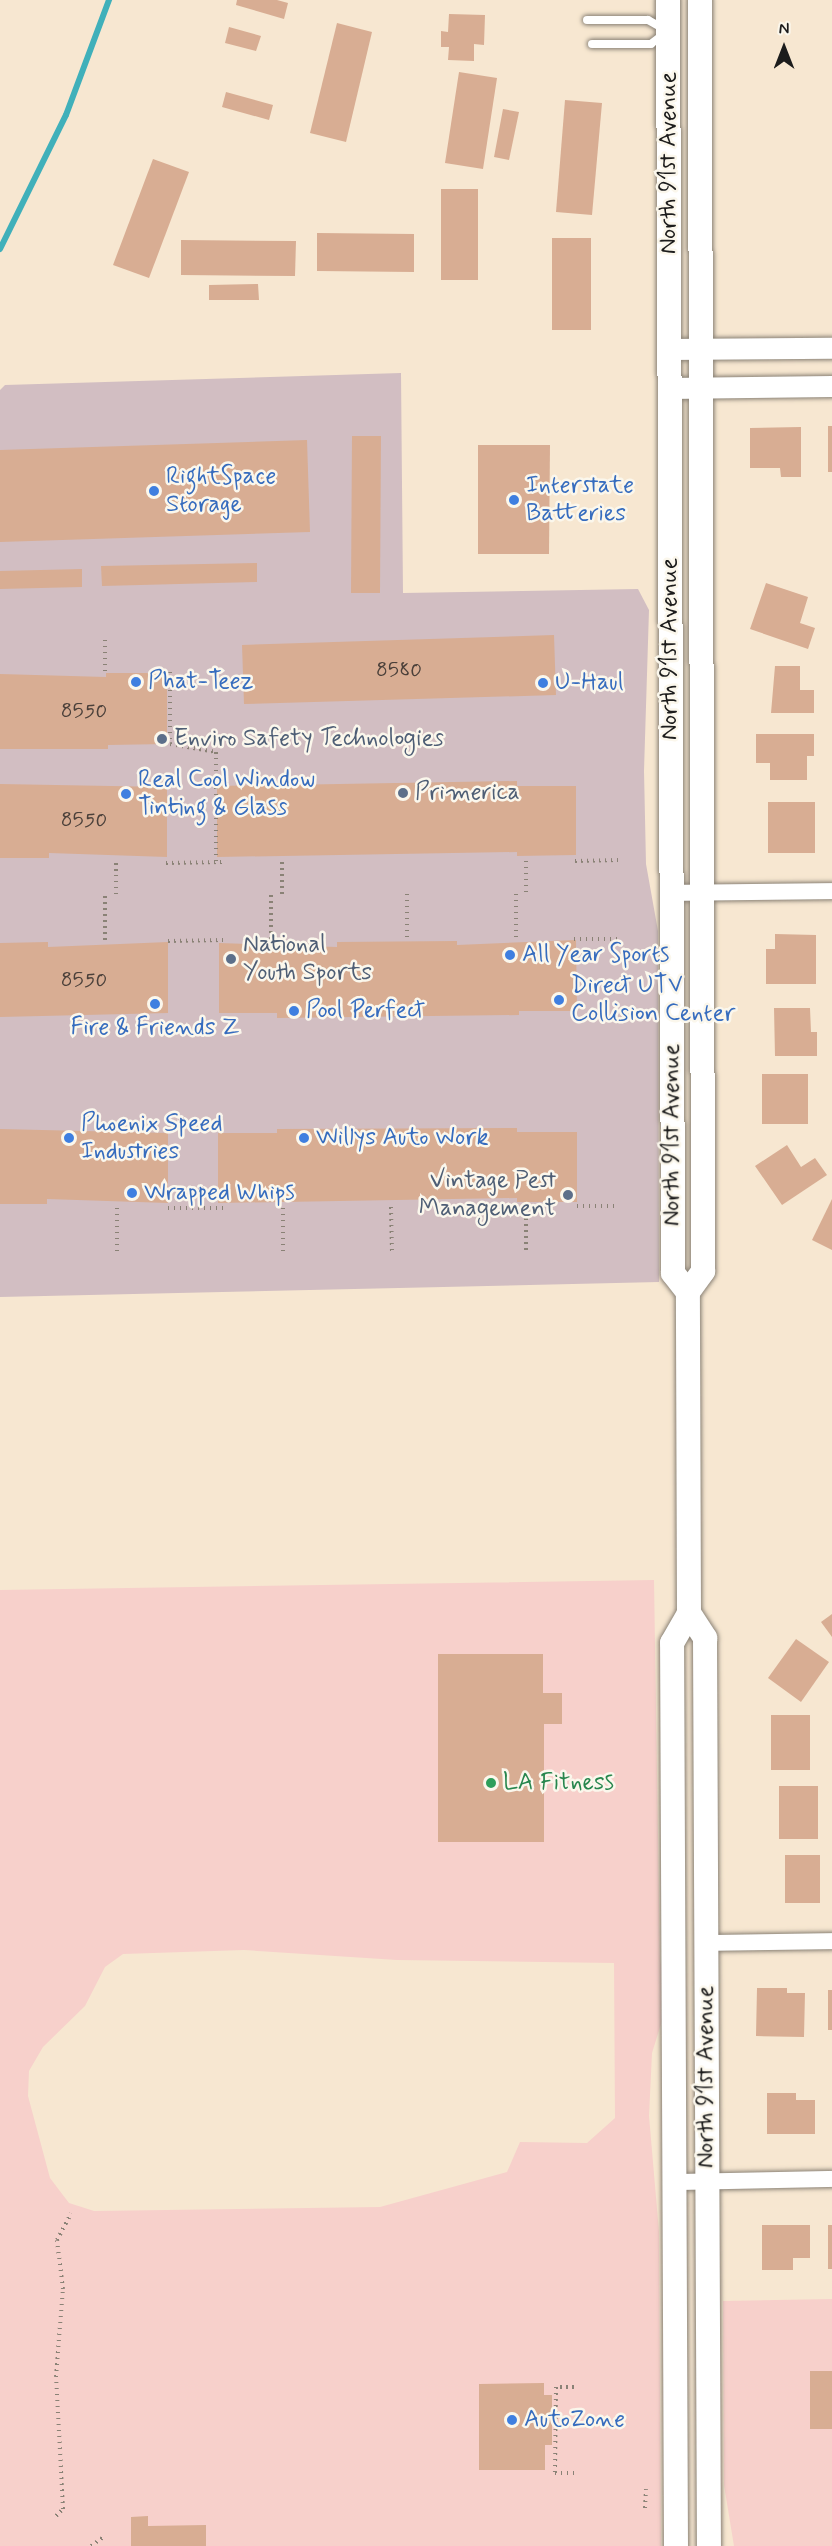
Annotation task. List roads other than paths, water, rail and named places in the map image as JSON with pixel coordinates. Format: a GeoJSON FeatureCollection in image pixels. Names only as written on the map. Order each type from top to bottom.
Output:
{"type":"FeatureCollection","features":[{"type":"Feature","properties":{"kind":"main road","name":"North 91st Avenue"},"geometry":{"type":"LineString","coordinates":[[668,0],[673,1273],[688,1292]]}},
{"type":"Feature","properties":{"kind":"main road","name":"North 91st Avenue"},"geometry":{"type":"LineString","coordinates":[[676,2546],[672,1643],[689,1613],[688,1292],[703,1271],[704,893],[700,0]]}},
{"type":"Feature","properties":{"kind":"main road"},"geometry":{"type":"LineString","coordinates":[[668,31],[700,30]]}},
{"type":"Feature","properties":{"kind":"main road","name":"North 91st Avenue"},"geometry":{"type":"LineString","coordinates":[[689,1613],[705,1638],[706,2181],[710,2546]]}},
{"type":"Feature","properties":{"kind":"main road"},"geometry":{"type":"LineString","coordinates":[[674,1787],[688,1838],[690,1916],[706,1943]]}},
{"type":"Feature","properties":{"kind":"main road"},"geometry":{"type":"LineString","coordinates":[[675,2327],[690,2390],[690,2486],[697,2506],[709,2511]]}},
{"type":"Feature","properties":{"kind":"street"},"geometry":{"type":"LineString","coordinates":[[669,349],[832,348]]}},
{"type":"Feature","properties":{"kind":"street"},"geometry":{"type":"LineString","coordinates":[[669,388],[832,386]]}},
{"type":"Feature","properties":{"kind":"street"},"geometry":{"type":"LineString","coordinates":[[672,893],[832,891]]}},
{"type":"Feature","properties":{"kind":"street"},"geometry":{"type":"LineString","coordinates":[[706,1943],[832,1941]]}},
{"type":"Feature","properties":{"kind":"street"},"geometry":{"type":"LineString","coordinates":[[675,2182],[832,2179]]}},
{"type":"Feature","properties":{"kind":"lane"},"geometry":{"type":"LineString","coordinates":[[587,20],[648,20],[668,31],[651,44],[592,44]]}},
{"type":"Feature","properties":{"kind":"waterway"},"geometry":{"type":"LineString","coordinates":[[0,249],[66,115],[109,0]]}},
{"type":"Feature","properties":{"kind":"place","name":"RightSpace Storage"},"geometry":{"type":"Point","coordinates":[154,491]}},
{"type":"Feature","properties":{"kind":"place","name":"Interstate Batteries"},"geometry":{"type":"Point","coordinates":[514,500]}},
{"type":"Feature","properties":{"kind":"place","name":"Phat-Teez"},"geometry":{"type":"Point","coordinates":[136,682]}},
{"type":"Feature","properties":{"kind":"place","name":"U-Haul"},"geometry":{"type":"Point","coordinates":[543,683]}},
{"type":"Feature","properties":{"kind":"place","name":"Enviro Safety Technologies"},"geometry":{"type":"Point","coordinates":[162,739]}},
{"type":"Feature","properties":{"kind":"place","name":"Primerica"},"geometry":{"type":"Point","coordinates":[403,793]}},
{"type":"Feature","properties":{"kind":"place","name":"Real Cool Window Tinting & Glass"},"geometry":{"type":"Point","coordinates":[126,794]}},
{"type":"Feature","properties":{"kind":"place","name":"All Year Sports"},"geometry":{"type":"Point","coordinates":[510,955]}},
{"type":"Feature","properties":{"kind":"place","name":"National Youth Sports"},"geometry":{"type":"Point","coordinates":[231,959]}},
{"type":"Feature","properties":{"kind":"place","name":"Direct UTV Collision Center"},"geometry":{"type":"Point","coordinates":[559,1000]}},
{"type":"Feature","properties":{"kind":"place","name":"Fire & Friends Z"},"geometry":{"type":"Point","coordinates":[155,1004]}},
{"type":"Feature","properties":{"kind":"place","name":"Pool Perfect"},"geometry":{"type":"Point","coordinates":[294,1011]}},
{"type":"Feature","properties":{"kind":"place","name":"Phoenix Speed Industries"},"geometry":{"type":"Point","coordinates":[69,1138]}},
{"type":"Feature","properties":{"kind":"place","name":"Willys Auto Work"},"geometry":{"type":"Point","coordinates":[304,1138]}},
{"type":"Feature","properties":{"kind":"place","name":"Wrapped Whips"},"geometry":{"type":"Point","coordinates":[132,1193]}},
{"type":"Feature","properties":{"kind":"place","name":"Vintage Pest Management"},"geometry":{"type":"Point","coordinates":[568,1195]}},
{"type":"Feature","properties":{"kind":"place","name":"LA Fitness"},"geometry":{"type":"Point","coordinates":[491,1783]}},
{"type":"Feature","properties":{"kind":"place","name":"AutoZone"},"geometry":{"type":"Point","coordinates":[512,2420]}}]}
